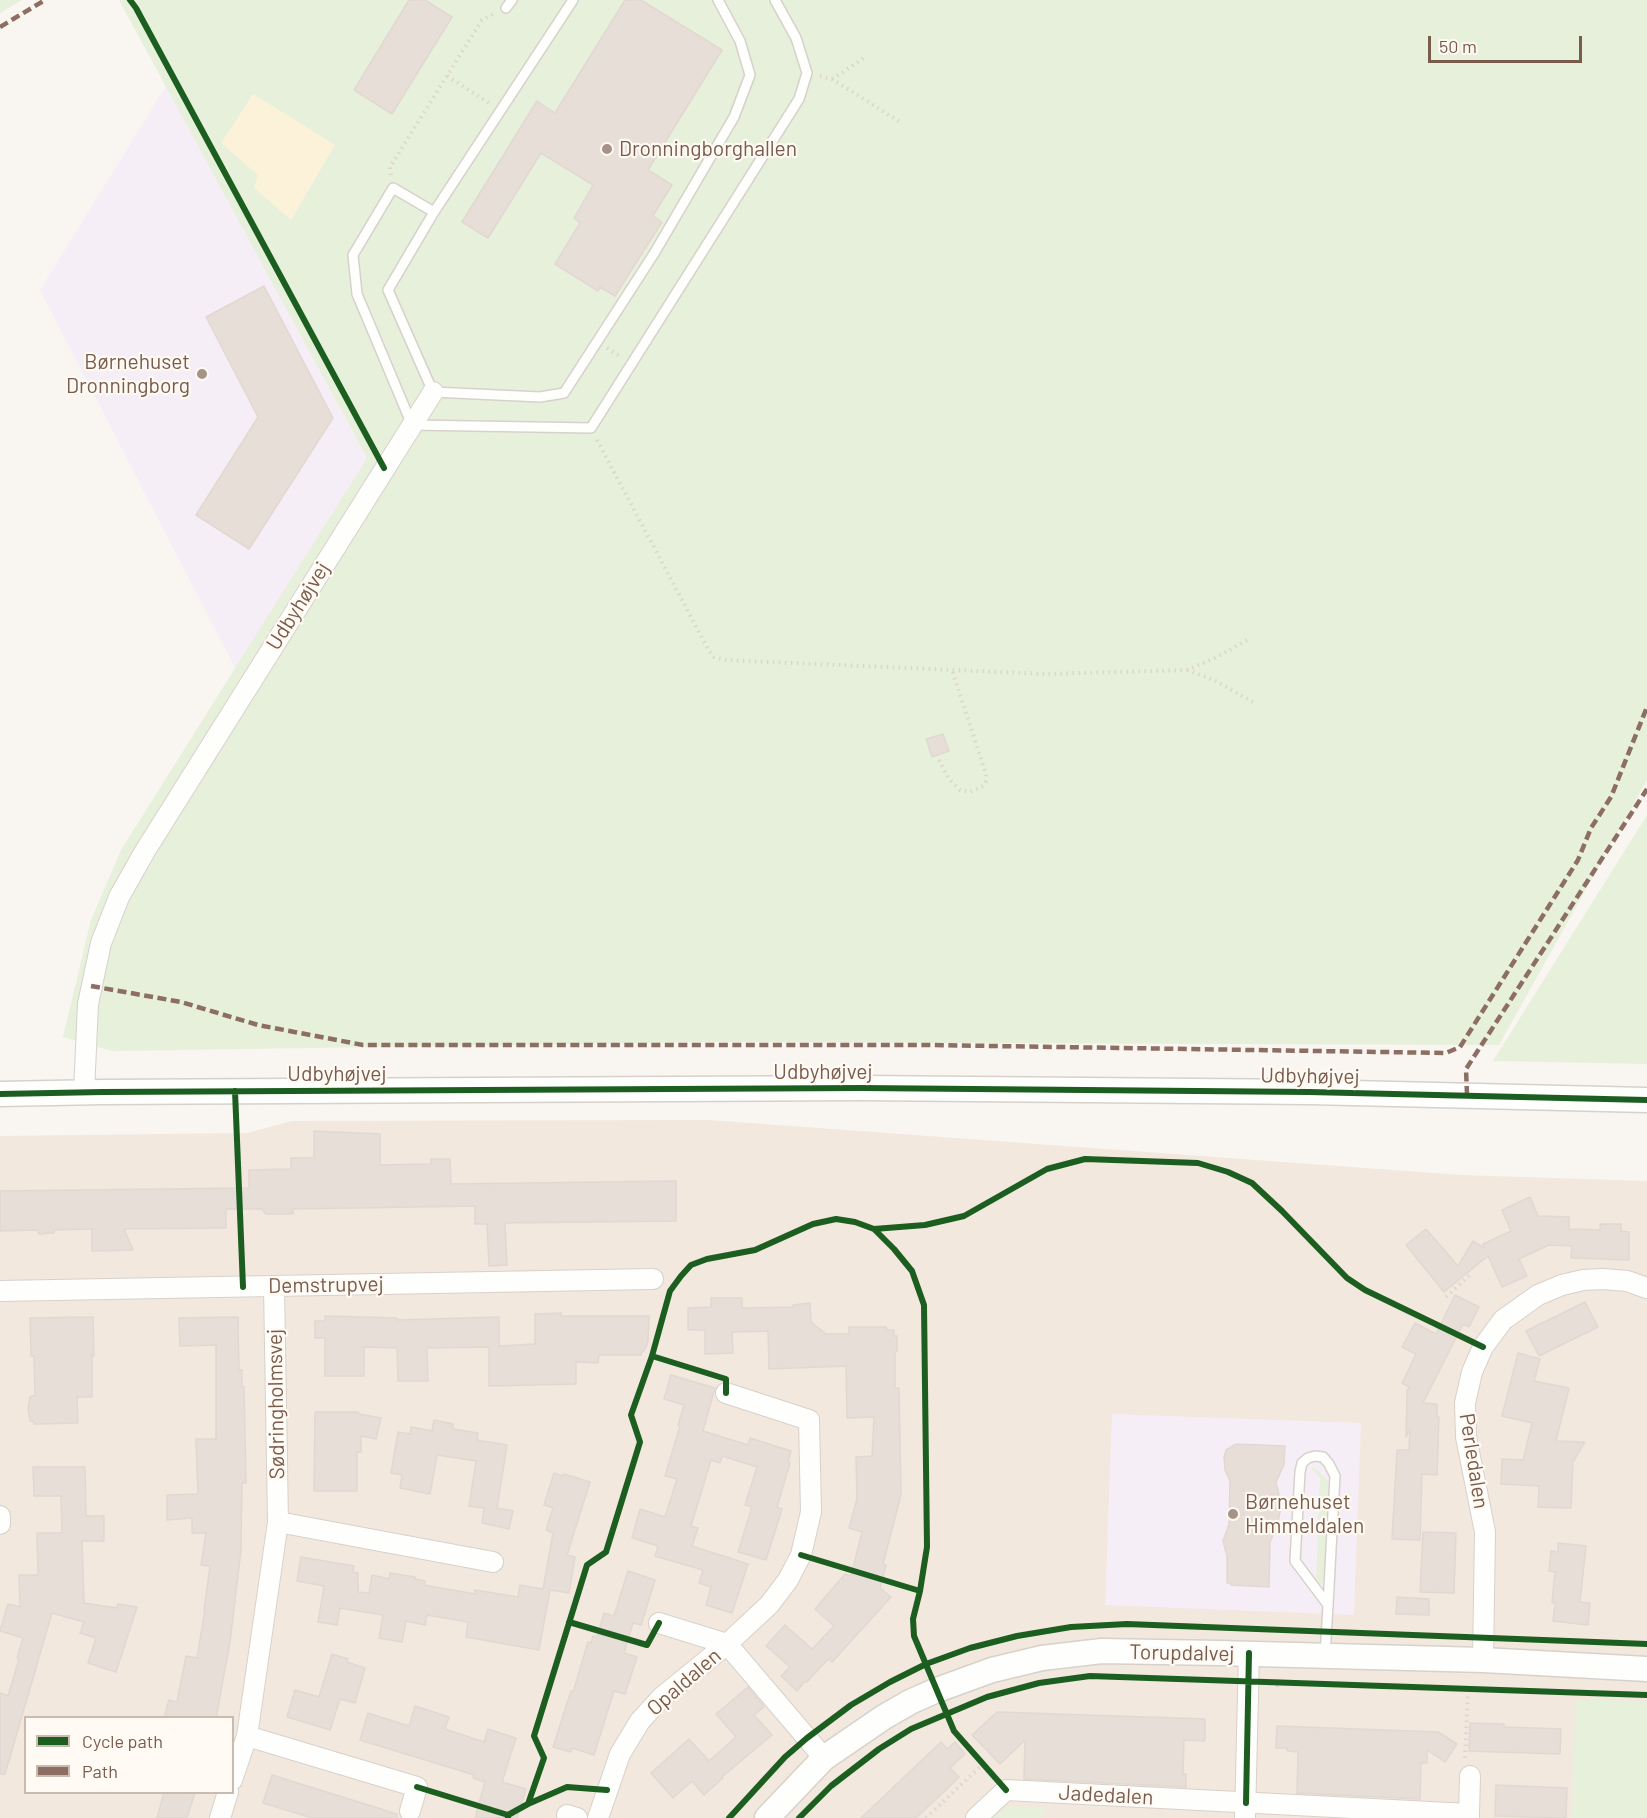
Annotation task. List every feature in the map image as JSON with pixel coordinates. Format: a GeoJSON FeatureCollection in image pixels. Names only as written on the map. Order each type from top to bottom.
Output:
{"type":"FeatureCollection","features":[{"type":"Feature","properties":{"kind":"street","name":"Udbyhøjvej"},"geometry":{"type":"LineString","coordinates":[[84,1092],[88,1004],[101,943],[119,897],[164,820],[433,392]]}},
{"type":"Feature","properties":{"kind":"street","name":"Udbyhøjvej"},"geometry":{"type":"LineString","coordinates":[[0,1094],[872,1088],[1320,1092],[1647,1100]]}},
{"type":"Feature","properties":{"kind":"street","name":"Demstrupvej"},"geometry":{"type":"LineString","coordinates":[[0,1291],[652,1279]]}},
{"type":"Feature","properties":{"kind":"street","name":"Perledalen"},"geometry":{"type":"LineString","coordinates":[[1483,1660],[1485,1532],[1466,1437],[1465,1403],[1472,1372],[1483,1347],[1503,1320],[1539,1295],[1562,1285],[1583,1280],[1603,1279],[1627,1281],[1647,1288]]}},
{"type":"Feature","properties":{"kind":"street","name":"Sødringholmsvej"},"geometry":{"type":"LineString","coordinates":[[234,1774],[247,1736],[278,1521],[274,1286]]}},
{"type":"Feature","properties":{"kind":"street","name":"Opaldalen"},"geometry":{"type":"LineString","coordinates":[[598,1818],[620,1754],[640,1721],[662,1697],[727,1644],[769,1605],[789,1580],[801,1555],[811,1512],[809,1420],[726,1393]]}},
{"type":"Feature","properties":{"kind":"street"},"geometry":{"type":"LineString","coordinates":[[0,1516],[0,1524]]}},
{"type":"Feature","properties":{"kind":"street"},"geometry":{"type":"LineString","coordinates":[[278,1521],[493,1562]]}},
{"type":"Feature","properties":{"kind":"street","name":"Opaldalen"},"geometry":{"type":"LineString","coordinates":[[659,1623],[727,1644],[824,1758]]}},
{"type":"Feature","properties":{"kind":"street","name":"Torupdalvej"},"geometry":{"type":"LineString","coordinates":[[767,1818],[824,1758],[855,1735],[910,1702],[992,1670],[1042,1658],[1102,1652],[1249,1653],[1483,1660],[1647,1669]]}},
{"type":"Feature","properties":{"kind":"street"},"geometry":{"type":"LineString","coordinates":[[1246,1811],[1249,1653]]}},
{"type":"Feature","properties":{"kind":"street"},"geometry":{"type":"LineString","coordinates":[[247,1736],[417,1787],[410,1811]]}},
{"type":"Feature","properties":{"kind":"street","name":"Jadedalen"},"geometry":{"type":"LineString","coordinates":[[1006,1790],[1246,1811],[1469,1816],[1470,1776]]}},
{"type":"Feature","properties":{"kind":"street"},"geometry":{"type":"LineString","coordinates":[[976,1818],[1006,1790]]}},
{"type":"Feature","properties":{"kind":"street"},"geometry":{"type":"LineString","coordinates":[[220,1818],[227,1794]]}},
{"type":"Feature","properties":{"kind":"lane"},"geometry":{"type":"LineString","coordinates":[[569,2],[502,110],[434,212],[388,290],[433,392],[540,397],[564,393],[655,252],[734,117],[750,75],[740,42],[718,0]]}},
{"type":"Feature","properties":{"kind":"lane"},"geometry":{"type":"LineString","coordinates":[[434,212],[393,188],[353,255],[357,294],[412,424],[591,428],[798,99],[807,73],[796,38],[775,0]]}},
{"type":"Feature","properties":{"kind":"lane"},"geometry":{"type":"LineString","coordinates":[[1325,1656],[1328,1605],[1335,1476],[1323,1457],[1315,1456],[1302,1463],[1300,1472],[1295,1561],[1328,1605]]}},
{"type":"Feature","properties":{"kind":"path"},"geometry":{"type":"LineString","coordinates":[[393,188],[390,166],[482,20],[509,4]]}},
{"type":"Feature","properties":{"kind":"path"},"geometry":{"type":"LineString","coordinates":[[832,79],[867,56]]}},
{"type":"Feature","properties":{"kind":"path"},"geometry":{"type":"LineString","coordinates":[[807,73],[832,79],[900,122]]}},
{"type":"Feature","properties":{"kind":"path"},"geometry":{"type":"LineString","coordinates":[[447,76],[502,110]]}},
{"type":"Feature","properties":{"kind":"path"},"geometry":{"type":"LineString","coordinates":[[597,342],[631,363]]}},
{"type":"Feature","properties":{"kind":"path"},"geometry":{"type":"LineString","coordinates":[[591,428],[714,657],[724,660],[1045,674],[1187,670],[1212,679],[1253,702]]}},
{"type":"Feature","properties":{"kind":"path"},"geometry":{"type":"LineString","coordinates":[[1187,670],[1247,640]]}},
{"type":"Feature","properties":{"kind":"path"},"geometry":{"type":"LineString","coordinates":[[939,760],[949,779],[960,790],[970,792],[983,786],[986,782],[986,774],[952,670]]}},
{"type":"Feature","properties":{"kind":"path"},"geometry":{"type":"LineString","coordinates":[[1446,1297],[1470,1275]]}},
{"type":"Feature","properties":{"kind":"path"},"geometry":{"type":"LineString","coordinates":[[1249,1682],[1289,1683]]}},
{"type":"Feature","properties":{"kind":"path"},"geometry":{"type":"LineString","coordinates":[[1456,1689],[1478,1690]]}},
{"type":"Feature","properties":{"kind":"path"},"geometry":{"type":"LineString","coordinates":[[1468,1689],[1464,1773],[1470,1776]]}},
{"type":"Feature","properties":{"kind":"path"},"geometry":{"type":"LineString","coordinates":[[976,1755],[1006,1790]]}},
{"type":"Feature","properties":{"kind":"path"},"geometry":{"type":"LineString","coordinates":[[926,1818],[983,1764]]}},
{"type":"Feature","properties":{"kind":"shaded area","name":"Børnehuset Dronningborg"},"geometry":{"type":"Polygon","coordinates":[[[166,86],[367,458],[236,670],[40,290],[166,86]]]}},
{"type":"Feature","properties":{"kind":"shaded area"},"geometry":{"type":"Polygon","coordinates":[[[709,1120],[1461,1175],[1647,1181],[1647,1818],[0,1818],[0,1136],[247,1133],[292,1121],[709,1120]]]}},
{"type":"Feature","properties":{"kind":"shaded area","name":"Børnehuset Himmeldalen"},"geometry":{"type":"Polygon","coordinates":[[[1112,1414],[1361,1423],[1354,1615],[1105,1605],[1112,1414]]]}},
{"type":"Feature","properties":{"kind":"green space"},"geometry":{"type":"Polygon","coordinates":[[[0,0],[22,0],[0,13],[0,0]]]}},
{"type":"Feature","properties":{"kind":"green space"},"geometry":{"type":"Polygon","coordinates":[[[119,0],[1647,0],[1647,780],[1499,1045],[715,1042],[112,1051],[63,1037],[91,920],[121,850],[367,458],[119,0]]]}},
{"type":"Feature","properties":{"kind":"green space"},"geometry":{"type":"Polygon","coordinates":[[[1647,815],[1647,1064],[1493,1061],[1647,815]]]}},
{"type":"Feature","properties":{"kind":"green space"},"geometry":{"type":"Polygon","coordinates":[[[1313,1466],[1328,1481],[1326,1574],[1323,1584],[1316,1581],[1320,1478],[1312,1469],[1313,1466]]]}},
{"type":"Feature","properties":{"kind":"green space"},"geometry":{"type":"Polygon","coordinates":[[[1577,1699],[1647,1702],[1647,1818],[1572,1818],[1577,1699]]]}},
{"type":"Feature","properties":{"kind":"green space"},"geometry":{"type":"Polygon","coordinates":[[[1008,1806],[1046,1808],[1046,1812],[1040,1818],[994,1818],[1008,1806]]]}},
{"type":"Feature","properties":{"kind":"sand"},"geometry":{"type":"Polygon","coordinates":[[[253,94],[335,145],[291,220],[254,188],[258,175],[221,143],[253,94]]]}},
{"type":"Feature","properties":{"kind":"building"},"geometry":{"type":"Polygon","coordinates":[[[409,0],[425,0],[452,17],[392,114],[354,90],[409,0]]]}},
{"type":"Feature","properties":{"kind":"building","name":"Dronningborghallen"},"geometry":{"type":"Polygon","coordinates":[[[625,0],[641,0],[722,50],[648,170],[672,185],[653,216],[662,222],[615,296],[600,287],[598,291],[555,264],[580,223],[574,218],[593,185],[541,153],[488,238],[462,222],[537,101],[555,113],[625,0]]]}},
{"type":"Feature","properties":{"kind":"building"},"geometry":{"type":"Polygon","coordinates":[[[264,286],[333,418],[249,549],[196,515],[258,417],[206,317],[264,286]]]}},
{"type":"Feature","properties":{"kind":"building"},"geometry":{"type":"Polygon","coordinates":[[[943,734],[949,751],[932,757],[926,739],[943,734]]]}},
{"type":"Feature","properties":{"kind":"building"},"geometry":{"type":"Polygon","coordinates":[[[314,1131],[380,1134],[380,1165],[431,1164],[431,1159],[450,1159],[451,1184],[676,1181],[676,1221],[505,1223],[507,1265],[489,1266],[487,1224],[475,1224],[475,1206],[293,1209],[293,1214],[266,1214],[262,1209],[226,1209],[226,1228],[124,1229],[133,1250],[92,1251],[92,1229],[54,1230],[54,1233],[39,1234],[37,1230],[0,1231],[0,1191],[249,1188],[249,1170],[291,1169],[291,1158],[314,1158],[314,1131]]]}},
{"type":"Feature","properties":{"kind":"building"},"geometry":{"type":"Polygon","coordinates":[[[1530,1197],[1538,1216],[1569,1217],[1569,1229],[1600,1230],[1600,1224],[1621,1224],[1621,1231],[1629,1232],[1629,1260],[1571,1258],[1572,1246],[1549,1245],[1519,1259],[1527,1276],[1502,1287],[1488,1256],[1444,1292],[1406,1245],[1426,1229],[1458,1266],[1473,1241],[1485,1248],[1483,1244],[1511,1231],[1502,1210],[1530,1197]]]}},
{"type":"Feature","properties":{"kind":"building"},"geometry":{"type":"Polygon","coordinates":[[[1455,1295],[1479,1307],[1469,1327],[1463,1324],[1423,1403],[1437,1404],[1437,1418],[1439,1417],[1437,1475],[1422,1474],[1420,1540],[1392,1539],[1397,1450],[1409,1450],[1410,1429],[1406,1437],[1409,1387],[1402,1383],[1416,1354],[1402,1347],[1415,1323],[1436,1334],[1455,1295]]]}},
{"type":"Feature","properties":{"kind":"building"},"geometry":{"type":"Polygon","coordinates":[[[711,1298],[742,1298],[742,1308],[793,1307],[793,1305],[810,1303],[811,1322],[826,1334],[849,1334],[849,1327],[886,1327],[887,1330],[894,1330],[894,1336],[897,1336],[895,1388],[899,1388],[901,1495],[883,1564],[886,1565],[880,1588],[891,1597],[832,1662],[828,1659],[797,1691],[781,1676],[790,1667],[766,1646],[785,1625],[812,1649],[834,1626],[815,1609],[845,1574],[851,1576],[862,1532],[849,1528],[857,1499],[856,1457],[872,1456],[874,1417],[847,1418],[846,1366],[769,1369],[768,1331],[732,1332],[733,1353],[705,1354],[705,1330],[688,1330],[688,1308],[711,1307],[711,1298]]]}},
{"type":"Feature","properties":{"kind":"building"},"geometry":{"type":"Polygon","coordinates":[[[1585,1302],[1598,1327],[1539,1356],[1526,1331],[1585,1302]]]}},
{"type":"Feature","properties":{"kind":"building"},"geometry":{"type":"Polygon","coordinates":[[[561,1313],[561,1316],[649,1316],[648,1342],[641,1355],[599,1355],[598,1363],[576,1362],[576,1384],[489,1386],[489,1347],[427,1348],[428,1381],[398,1381],[397,1348],[364,1347],[364,1376],[325,1376],[325,1338],[315,1338],[315,1321],[325,1321],[325,1316],[397,1318],[397,1320],[499,1317],[499,1346],[535,1344],[535,1314],[561,1313]]]}},
{"type":"Feature","properties":{"kind":"building"},"geometry":{"type":"Polygon","coordinates":[[[93,1317],[92,1397],[77,1397],[78,1423],[34,1424],[30,1421],[28,1409],[30,1397],[35,1395],[30,1318],[93,1317]]]}},
{"type":"Feature","properties":{"kind":"building"},"geometry":{"type":"Polygon","coordinates":[[[238,1317],[239,1370],[242,1370],[242,1387],[244,1387],[246,1483],[242,1483],[241,1550],[230,1642],[216,1716],[165,1716],[169,1700],[177,1702],[186,1656],[197,1658],[210,1566],[201,1565],[206,1533],[192,1533],[192,1518],[167,1520],[167,1495],[198,1494],[196,1439],[216,1439],[216,1345],[180,1346],[179,1318],[238,1317]]]}},
{"type":"Feature","properties":{"kind":"building"},"geometry":{"type":"Polygon","coordinates":[[[1518,1353],[1540,1359],[1534,1381],[1569,1388],[1556,1441],[1585,1442],[1573,1462],[1571,1508],[1538,1507],[1539,1486],[1501,1484],[1502,1459],[1523,1460],[1532,1423],[1502,1416],[1518,1353]]]}},
{"type":"Feature","properties":{"kind":"building"},"geometry":{"type":"Polygon","coordinates":[[[671,1375],[715,1388],[703,1431],[748,1445],[750,1438],[791,1451],[788,1462],[790,1463],[777,1507],[782,1509],[766,1560],[738,1552],[752,1507],[745,1505],[757,1467],[722,1456],[720,1463],[711,1460],[691,1526],[698,1528],[692,1546],[748,1564],[732,1613],[706,1605],[711,1587],[699,1583],[703,1570],[655,1556],[658,1546],[632,1538],[640,1509],[665,1517],[677,1479],[665,1476],[684,1405],[664,1399],[671,1375]]]}},
{"type":"Feature","properties":{"kind":"building"},"geometry":{"type":"Polygon","coordinates":[[[315,1412],[358,1412],[381,1418],[376,1439],[361,1436],[361,1452],[357,1452],[357,1491],[314,1491],[315,1412]]]}},
{"type":"Feature","properties":{"kind":"building"},"geometry":{"type":"Polygon","coordinates":[[[434,1420],[453,1424],[453,1429],[478,1433],[477,1440],[507,1445],[497,1508],[513,1511],[509,1529],[482,1523],[484,1508],[469,1506],[476,1461],[437,1455],[430,1494],[400,1488],[402,1475],[391,1473],[398,1432],[410,1434],[411,1427],[432,1431],[434,1420]]]}},
{"type":"Feature","properties":{"kind":"building"},"geometry":{"type":"Polygon","coordinates":[[[1236,1444],[1285,1446],[1284,1465],[1276,1482],[1280,1512],[1270,1542],[1269,1587],[1227,1583],[1227,1556],[1223,1541],[1229,1524],[1230,1481],[1225,1470],[1224,1457],[1226,1450],[1236,1444]]]}},
{"type":"Feature","properties":{"kind":"building"},"geometry":{"type":"Polygon","coordinates":[[[33,1467],[85,1467],[86,1516],[104,1516],[104,1541],[82,1541],[84,1603],[117,1608],[118,1604],[137,1607],[116,1672],[88,1663],[96,1638],[80,1633],[84,1622],[52,1613],[5,1774],[0,1774],[0,1693],[8,1696],[23,1638],[0,1631],[8,1604],[20,1607],[19,1575],[38,1575],[37,1533],[62,1533],[61,1496],[34,1496],[33,1467]]]}},
{"type":"Feature","properties":{"kind":"building"},"geometry":{"type":"Polygon","coordinates":[[[554,1473],[590,1482],[567,1555],[575,1557],[569,1593],[550,1590],[539,1650],[466,1637],[468,1622],[427,1615],[425,1625],[406,1621],[402,1642],[379,1638],[383,1615],[340,1608],[337,1625],[318,1622],[324,1586],[297,1581],[301,1557],[354,1566],[353,1572],[358,1573],[358,1592],[369,1593],[372,1575],[389,1579],[390,1573],[415,1577],[415,1579],[425,1581],[424,1585],[475,1594],[475,1590],[518,1597],[520,1585],[543,1589],[553,1533],[546,1530],[553,1508],[544,1505],[554,1473]]]}},
{"type":"Feature","properties":{"kind":"building"},"geometry":{"type":"Polygon","coordinates":[[[1423,1532],[1456,1533],[1454,1593],[1420,1592],[1423,1532]]]}},
{"type":"Feature","properties":{"kind":"building"},"geometry":{"type":"Polygon","coordinates":[[[1558,1543],[1586,1546],[1580,1602],[1590,1603],[1588,1625],[1553,1621],[1555,1572],[1549,1571],[1551,1551],[1558,1552],[1558,1543]]]}},
{"type":"Feature","properties":{"kind":"building"},"geometry":{"type":"Polygon","coordinates":[[[628,1571],[655,1580],[641,1625],[633,1623],[624,1653],[637,1657],[625,1694],[614,1691],[594,1755],[572,1748],[571,1752],[553,1747],[588,1642],[591,1643],[593,1636],[597,1637],[604,1613],[614,1616],[628,1571]]]}},
{"type":"Feature","properties":{"kind":"building"},"geometry":{"type":"Polygon","coordinates":[[[1397,1597],[1429,1599],[1429,1615],[1396,1614],[1397,1597]]]}},
{"type":"Feature","properties":{"kind":"building"},"geometry":{"type":"Polygon","coordinates":[[[332,1654],[365,1668],[355,1703],[340,1699],[330,1730],[287,1717],[295,1690],[319,1697],[332,1654]]]}},
{"type":"Feature","properties":{"kind":"building"},"geometry":{"type":"Polygon","coordinates":[[[748,1687],[764,1707],[754,1715],[772,1735],[704,1795],[692,1781],[673,1798],[651,1773],[689,1739],[709,1761],[736,1737],[716,1714],[748,1687]]]}},
{"type":"Feature","properties":{"kind":"building"},"geometry":{"type":"Polygon","coordinates":[[[415,1706],[449,1717],[445,1729],[484,1742],[488,1729],[516,1738],[502,1782],[526,1789],[517,1818],[475,1818],[485,1782],[473,1778],[474,1775],[360,1740],[368,1713],[409,1726],[415,1706]]]}},
{"type":"Feature","properties":{"kind":"building"},"geometry":{"type":"Polygon","coordinates":[[[997,1712],[1205,1719],[1205,1741],[1184,1740],[1183,1774],[1186,1774],[1186,1787],[1024,1779],[1025,1740],[1000,1764],[972,1735],[997,1712]]]}},
{"type":"Feature","properties":{"kind":"building"},"geometry":{"type":"Polygon","coordinates":[[[1470,1723],[1561,1729],[1560,1754],[1469,1751],[1470,1723]]]}},
{"type":"Feature","properties":{"kind":"building"},"geometry":{"type":"Polygon","coordinates":[[[1277,1726],[1438,1732],[1457,1744],[1445,1762],[1427,1750],[1427,1763],[1421,1763],[1420,1799],[1297,1793],[1298,1752],[1276,1748],[1277,1726]]]}},
{"type":"Feature","properties":{"kind":"building"},"geometry":{"type":"Polygon","coordinates":[[[941,1742],[947,1749],[955,1742],[965,1754],[950,1768],[959,1777],[948,1788],[916,1818],[861,1818],[941,1742]]]}},
{"type":"Feature","properties":{"kind":"building"},"geometry":{"type":"Polygon","coordinates":[[[272,1775],[397,1814],[397,1818],[312,1818],[263,1803],[272,1775]]]}},
{"type":"Feature","properties":{"kind":"building"},"geometry":{"type":"Polygon","coordinates":[[[1496,1785],[1567,1788],[1566,1818],[1495,1816],[1496,1785]]]}},
{"type":"Feature","properties":{"kind":"building"},"geometry":{"type":"Polygon","coordinates":[[[163,1794],[194,1794],[187,1818],[157,1818],[163,1794]]]}},
{"type":"Feature","properties":{"kind":"marked path"},"geometry":{"type":"LineString","coordinates":[[0,27],[45,0]]}},
{"type":"Feature","properties":{"kind":"marked path"},"geometry":{"type":"LineString","coordinates":[[91,986],[181,1002],[258,1025],[363,1045],[929,1045],[1446,1053],[1460,1047],[1578,860],[1591,828],[1611,797],[1647,707]]}},
{"type":"Feature","properties":{"kind":"marked path"},"geometry":{"type":"LineString","coordinates":[[1467,1095],[1466,1069],[1647,789]]}},
{"type":"Feature","properties":{"kind":"cycle path"},"geometry":{"type":"LineString","coordinates":[[130,0],[384,468]]}},
{"type":"Feature","properties":{"kind":"cycle path"},"geometry":{"type":"LineString","coordinates":[[0,1094],[861,1088],[1309,1092],[1647,1100]]}},
{"type":"Feature","properties":{"kind":"cycle path"},"geometry":{"type":"LineString","coordinates":[[235,1091],[243,1287]]}},
{"type":"Feature","properties":{"kind":"cycle path"},"geometry":{"type":"LineString","coordinates":[[874,1229],[925,1225],[964,1216],[1047,1169],[1085,1159],[1198,1163],[1228,1172],[1252,1183],[1347,1278],[1365,1290],[1483,1347]]}},
{"type":"Feature","properties":{"kind":"cycle path"},"geometry":{"type":"LineString","coordinates":[[508,1818],[508,1815],[528,1804],[544,1758],[534,1736],[587,1565],[606,1552],[640,1442],[631,1415],[652,1356],[670,1291],[691,1265],[707,1259],[755,1250],[813,1224],[836,1219],[855,1222],[874,1229],[912,1271],[924,1305],[927,1547],[913,1619],[914,1636],[954,1731],[1006,1790]]}},
{"type":"Feature","properties":{"kind":"cycle path"},"geometry":{"type":"LineString","coordinates":[[652,1356],[726,1379],[726,1393]]}},
{"type":"Feature","properties":{"kind":"cycle path"},"geometry":{"type":"LineString","coordinates":[[801,1555],[920,1591]]}},
{"type":"Feature","properties":{"kind":"cycle path"},"geometry":{"type":"LineString","coordinates":[[569,1622],[647,1645],[659,1623]]}},
{"type":"Feature","properties":{"kind":"cycle path"},"geometry":{"type":"LineString","coordinates":[[729,1818],[785,1757],[851,1705],[926,1664],[970,1648],[1017,1636],[1071,1627],[1127,1624],[1647,1644]]}},
{"type":"Feature","properties":{"kind":"cycle path"},"geometry":{"type":"LineString","coordinates":[[1246,1803],[1249,1653]]}},
{"type":"Feature","properties":{"kind":"cycle path"},"geometry":{"type":"LineString","coordinates":[[799,1818],[831,1786],[879,1749],[911,1729],[987,1697],[1039,1683],[1090,1676],[1647,1695]]}},
{"type":"Feature","properties":{"kind":"cycle path"},"geometry":{"type":"LineString","coordinates":[[417,1787],[508,1815]]}},
{"type":"Feature","properties":{"kind":"cycle path"},"geometry":{"type":"LineString","coordinates":[[528,1804],[567,1787],[607,1790]]}},
{"type":"Feature","properties":{"kind":"place","name":"Dronningborghallen"},"geometry":{"type":"Point","coordinates":[607,149]}},
{"type":"Feature","properties":{"kind":"place","name":"Børnehuset Dronningborg"},"geometry":{"type":"Point","coordinates":[202,374]}},
{"type":"Feature","properties":{"kind":"place","name":"Børnehuset Himmeldalen"},"geometry":{"type":"Point","coordinates":[1233,1514]}}]}
